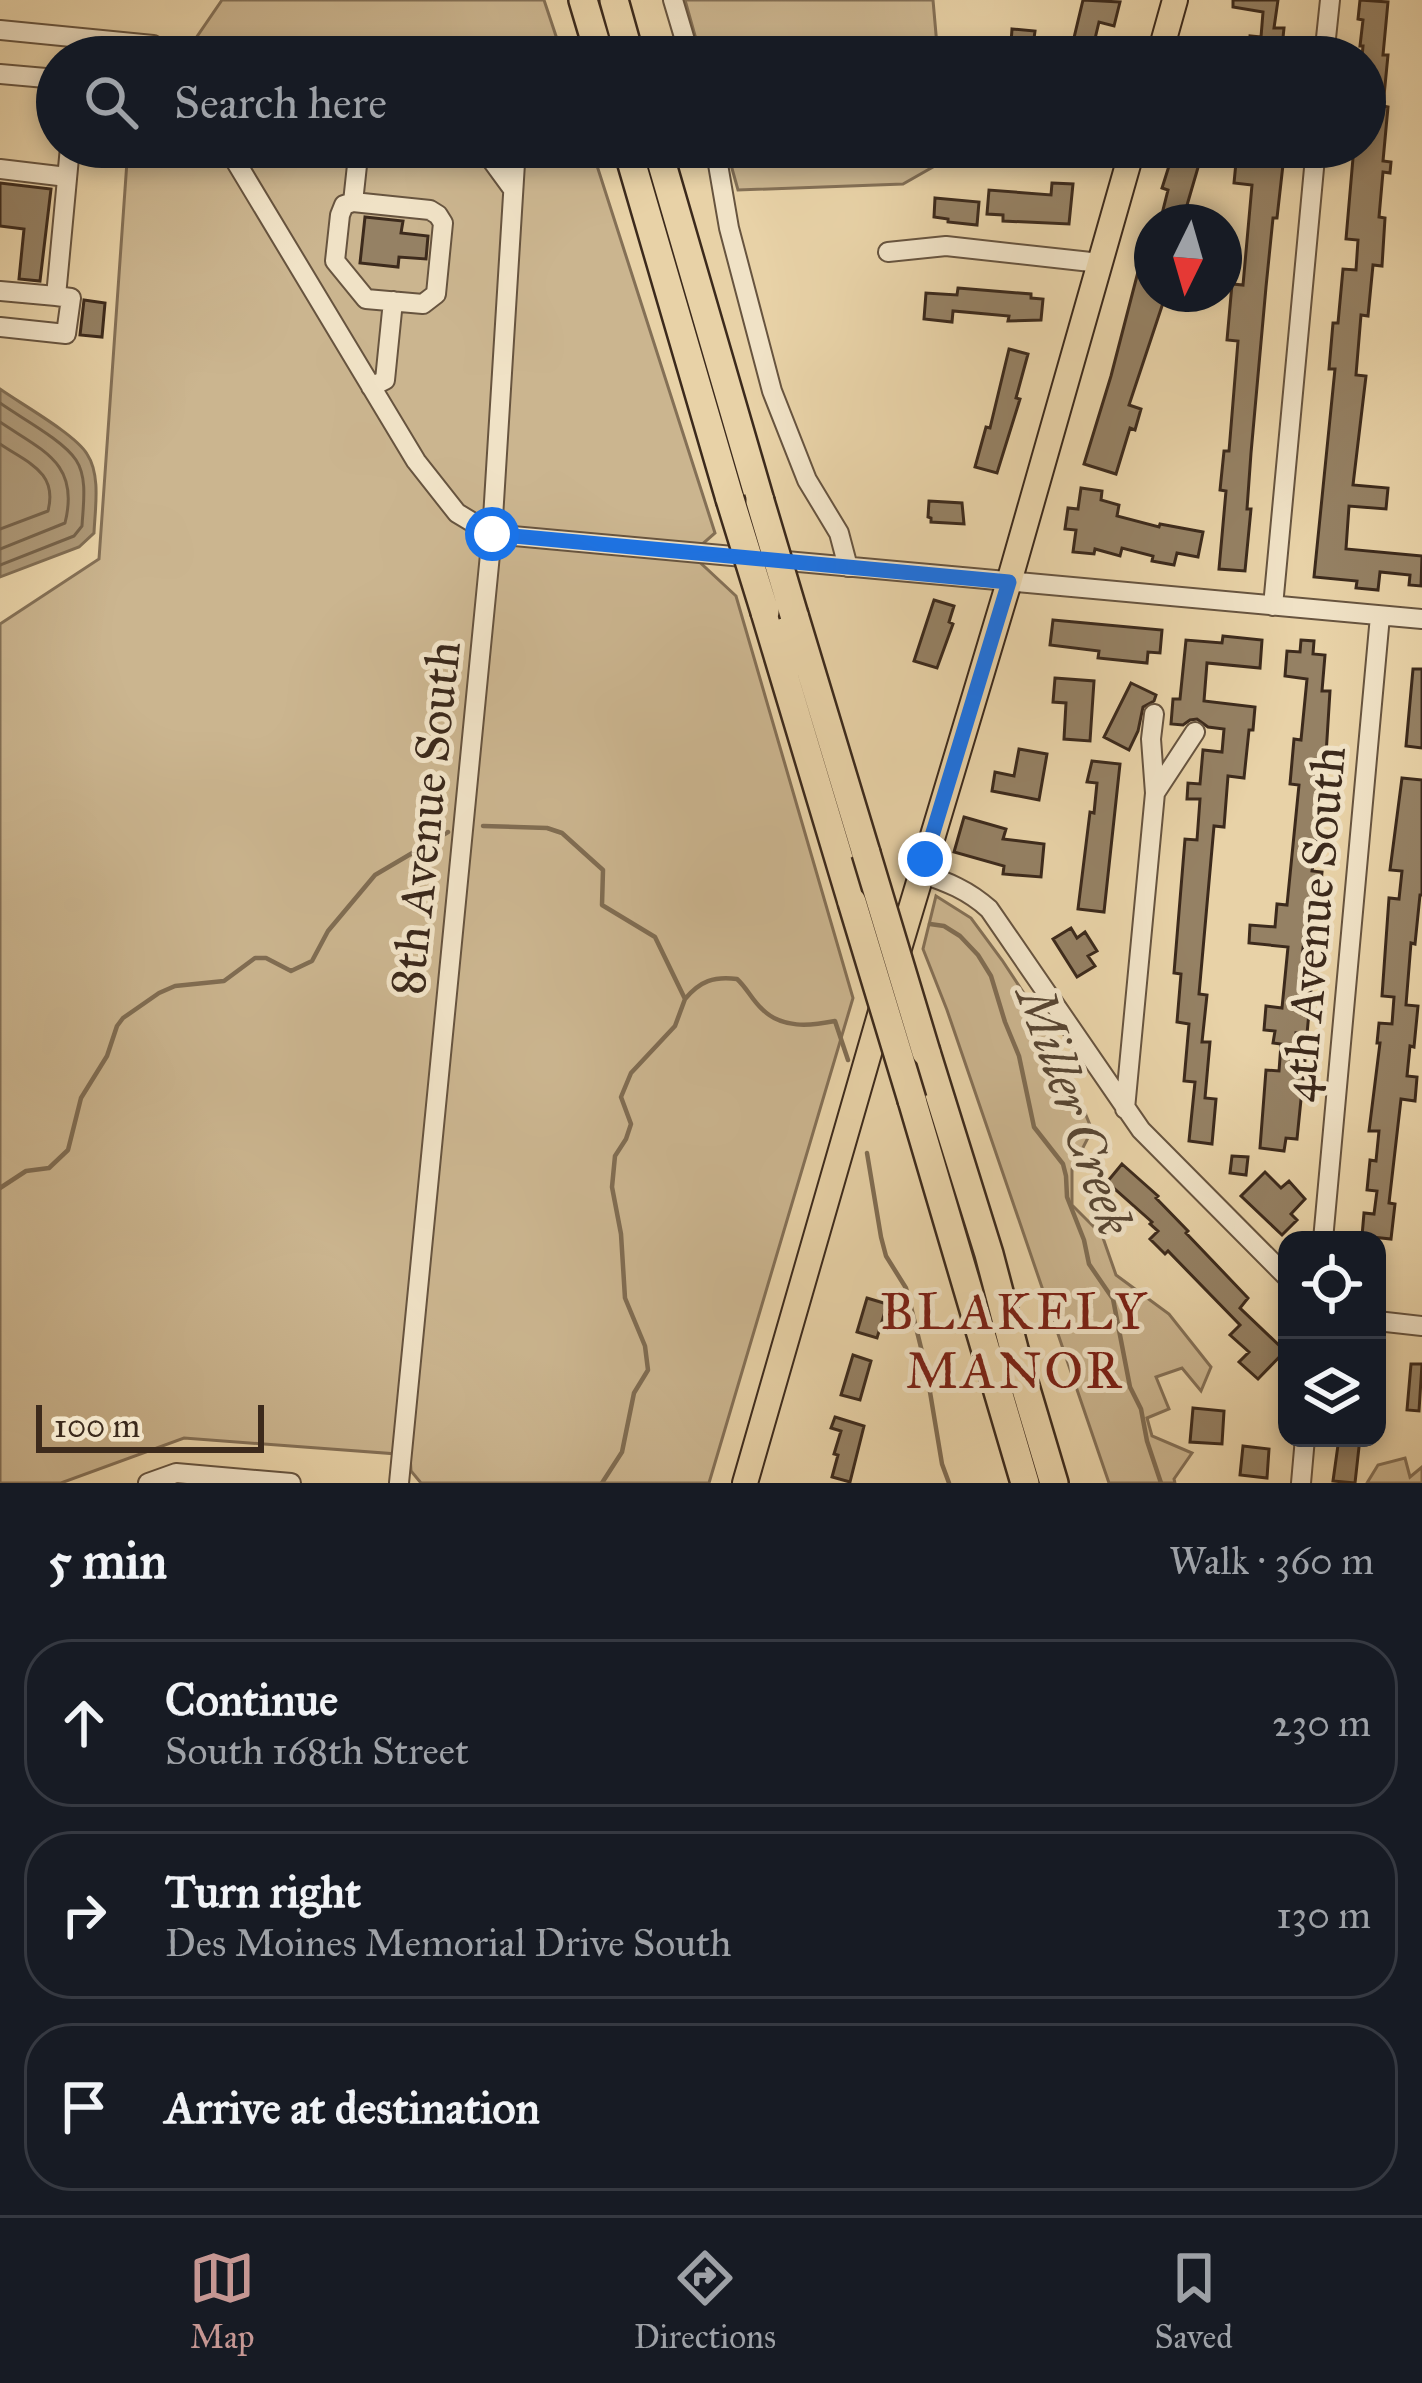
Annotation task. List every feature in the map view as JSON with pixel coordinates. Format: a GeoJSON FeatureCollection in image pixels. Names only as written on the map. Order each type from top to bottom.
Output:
{"type":"FeatureCollection","features":[{"type":"Feature","properties":{"kind":"highway"},"geometry":{"type":"LineString","coordinates":[[583,0],[594,36]]}},
{"type":"Feature","properties":{"kind":"highway"},"geometry":{"type":"LineString","coordinates":[[614,0],[624,36]]}},
{"type":"Feature","properties":{"kind":"highway"},"geometry":{"type":"LineString","coordinates":[[633,168],[1024,1483]]}},
{"type":"Feature","properties":{"kind":"highway"},"geometry":{"type":"LineString","coordinates":[[663,168],[1054,1483]]}},
{"type":"Feature","properties":{"kind":"highway"},"geometry":{"type":"LineString","coordinates":[[989,1254],[1016,1309],[1072,1483]]}},
{"type":"Feature","properties":{"kind":"highway"},"geometry":{"type":"LineString","coordinates":[[1001,1405],[1000,1446],[1009,1483]]}},
{"type":"Feature","properties":{"kind":"main road"},"geometry":{"type":"LineString","coordinates":[[1165,36],[1175,0]]}},
{"type":"Feature","properties":{"kind":"main road"},"geometry":{"type":"LineString","coordinates":[[745,1483],[1127,168]]}},
{"type":"Feature","properties":{"kind":"street"},"geometry":{"type":"LineString","coordinates":[[673,0],[684,36]]}},
{"type":"Feature","properties":{"kind":"street"},"geometry":{"type":"LineString","coordinates":[[1326,36],[1330,0]]}},
{"type":"Feature","properties":{"kind":"street"},"geometry":{"type":"LineString","coordinates":[[0,31],[36,38]]}},
{"type":"Feature","properties":{"kind":"street"},"geometry":{"type":"LineString","coordinates":[[0,74],[36,77]]}},
{"type":"Feature","properties":{"kind":"street"},"geometry":{"type":"LineString","coordinates":[[56,296],[68,168]]}},
{"type":"Feature","properties":{"kind":"street"},"geometry":{"type":"LineString","coordinates":[[240,168],[416,461],[457,513],[492,534],[1422,619]]}},
{"type":"Feature","properties":{"kind":"street"},"geometry":{"type":"LineString","coordinates":[[354,193],[430,210],[443,223],[436,294],[423,304],[366,298],[335,261],[340,214],[354,193],[357,168]]}},
{"type":"Feature","properties":{"kind":"street"},"geometry":{"type":"LineString","coordinates":[[497,168],[512,188]]}},
{"type":"Feature","properties":{"kind":"street","name":"8th Avenue South"},"geometry":{"type":"LineString","coordinates":[[399,1483],[492,534],[514,168]]}},
{"type":"Feature","properties":{"kind":"street"},"geometry":{"type":"LineString","coordinates":[[719,168],[729,228],[772,391],[807,480],[839,533],[848,567]]}},
{"type":"Feature","properties":{"kind":"street"},"geometry":{"type":"LineString","coordinates":[[1273,606],[1314,168]]}},
{"type":"Feature","properties":{"kind":"street"},"geometry":{"type":"LineString","coordinates":[[0,169],[67,177]]}},
{"type":"Feature","properties":{"kind":"street"},"geometry":{"type":"LineString","coordinates":[[888,253],[946,246],[1100,263]]}},
{"type":"Feature","properties":{"kind":"street"},"geometry":{"type":"LineString","coordinates":[[0,291],[71,298],[66,334],[0,327]]}},
{"type":"Feature","properties":{"kind":"street"},"geometry":{"type":"LineString","coordinates":[[371,387],[385,380],[393,301]]}},
{"type":"Feature","properties":{"kind":"street","name":"4th Avenue South"},"geometry":{"type":"LineString","coordinates":[[1324,1231],[1380,616]]}},
{"type":"Feature","properties":{"kind":"street"},"geometry":{"type":"LineString","coordinates":[[1125,1109],[1155,793],[1154,715]]}},
{"type":"Feature","properties":{"kind":"street"},"geometry":{"type":"LineString","coordinates":[[1155,793],[1196,732]]}},
{"type":"Feature","properties":{"kind":"street"},"geometry":{"type":"LineString","coordinates":[[921,873],[955,884],[989,908],[1141,1130],[1278,1268]]}},
{"type":"Feature","properties":{"kind":"street"},"geometry":{"type":"LineString","coordinates":[[1386,1323],[1422,1326]]}},
{"type":"Feature","properties":{"kind":"street"},"geometry":{"type":"LineString","coordinates":[[1300,1483],[1304,1447]]}},
{"type":"Feature","properties":{"kind":"street"},"geometry":{"type":"LineString","coordinates":[[148,1483],[176,1473],[292,1483]]}},
{"type":"Feature","properties":{"kind":"shaded area"},"geometry":{"type":"Polygon","coordinates":[[[222,0],[544,0],[556,36],[197,36],[222,0]]]}},
{"type":"Feature","properties":{"kind":"shaded area"},"geometry":{"type":"Polygon","coordinates":[[[685,0],[933,0],[936,36],[695,36],[685,0]]]}},
{"type":"Feature","properties":{"kind":"shaded area"},"geometry":{"type":"Polygon","coordinates":[[[127,168],[598,168],[715,533],[691,554],[736,596],[853,998],[709,1483],[421,1483],[411,1471],[410,1455],[184,1438],[61,1483],[0,1483],[0,624],[99,559],[127,168]]]}},
{"type":"Feature","properties":{"kind":"shaded area"},"geometry":{"type":"Polygon","coordinates":[[[732,168],[931,168],[903,184],[738,190],[732,168]]]}},
{"type":"Feature","properties":{"kind":"shaded area"},"geometry":{"type":"Polygon","coordinates":[[[936,896],[971,918],[1056,1042],[1092,1130],[1072,1169],[1072,1205],[1102,1235],[1116,1275],[1169,1314],[1211,1367],[1201,1391],[1182,1368],[1156,1377],[1169,1409],[1147,1418],[1152,1436],[1192,1453],[1175,1483],[1109,1483],[923,949],[936,896]]]}},
{"type":"Feature","properties":{"kind":"shaded area"},"geometry":{"type":"Polygon","coordinates":[[[1405,1458],[1410,1477],[1422,1467],[1422,1483],[1367,1483],[1378,1465],[1405,1458]]]}},
{"type":"Feature","properties":{"kind":"water"},"geometry":{"type":"Polygon","coordinates":[[[0,389],[81,446],[91,462],[96,492],[94,533],[79,547],[0,577],[0,389]]]}},
{"type":"Feature","properties":{"kind":"building"},"geometry":{"type":"Polygon","coordinates":[[[1083,0],[1120,2],[1114,26],[1099,22],[1096,36],[1074,36],[1083,0]]]}},
{"type":"Feature","properties":{"kind":"building"},"geometry":{"type":"Polygon","coordinates":[[[1233,0],[1278,0],[1274,28],[1284,28],[1283,36],[1261,36],[1263,12],[1233,7],[1233,0]]]}},
{"type":"Feature","properties":{"kind":"building"},"geometry":{"type":"Polygon","coordinates":[[[1360,0],[1388,2],[1385,36],[1361,36],[1363,20],[1358,19],[1360,0]]]}},
{"type":"Feature","properties":{"kind":"building"},"geometry":{"type":"Polygon","coordinates":[[[1012,29],[1035,31],[1034,36],[1012,36],[1012,29]]]}},
{"type":"Feature","properties":{"kind":"building"},"geometry":{"type":"Polygon","coordinates":[[[1386,161],[1391,162],[1390,173],[1383,172],[1379,217],[1385,218],[1382,266],[1373,265],[1368,316],[1361,315],[1356,375],[1366,376],[1353,485],[1388,488],[1386,509],[1349,506],[1346,549],[1422,556],[1421,586],[1409,585],[1410,575],[1380,572],[1378,590],[1356,588],[1357,581],[1314,577],[1335,369],[1329,369],[1333,323],[1338,323],[1343,269],[1356,270],[1358,240],[1346,239],[1352,168],[1386,168],[1386,161]]]}},
{"type":"Feature","properties":{"kind":"building"},"geometry":{"type":"Polygon","coordinates":[[[1168,168],[1198,168],[1187,204],[1164,204],[1168,190],[1162,188],[1168,168]]]}},
{"type":"Feature","properties":{"kind":"building"},"geometry":{"type":"Polygon","coordinates":[[[1235,168],[1283,168],[1266,287],[1245,571],[1219,569],[1226,491],[1220,490],[1224,451],[1229,451],[1238,341],[1227,340],[1230,312],[1242,312],[1252,185],[1234,183],[1235,168]]]}},
{"type":"Feature","properties":{"kind":"building"},"geometry":{"type":"Polygon","coordinates":[[[0,183],[51,189],[40,281],[19,279],[24,229],[0,226],[0,183]]]}},
{"type":"Feature","properties":{"kind":"building"},"geometry":{"type":"Polygon","coordinates":[[[1052,183],[1073,184],[1069,224],[1003,221],[1003,215],[987,214],[989,190],[1051,195],[1052,183]]]}},
{"type":"Feature","properties":{"kind":"building"},"geometry":{"type":"Polygon","coordinates":[[[935,198],[979,202],[977,225],[934,217],[935,198]]]}},
{"type":"Feature","properties":{"kind":"building"},"geometry":{"type":"Polygon","coordinates":[[[365,217],[403,221],[401,233],[428,236],[426,259],[399,257],[398,267],[360,263],[365,217]]]}},
{"type":"Feature","properties":{"kind":"building"},"geometry":{"type":"Polygon","coordinates":[[[1134,287],[1134,312],[1160,312],[1129,405],[1141,409],[1116,474],[1084,464],[1134,287]]]}},
{"type":"Feature","properties":{"kind":"building"},"geometry":{"type":"Polygon","coordinates":[[[958,288],[1031,294],[1031,298],[1043,299],[1041,320],[1008,321],[1009,316],[953,311],[952,322],[924,319],[926,293],[957,295],[958,288]]]}},
{"type":"Feature","properties":{"kind":"building"},"geometry":{"type":"Polygon","coordinates":[[[84,300],[105,303],[102,337],[80,335],[84,300]]]}},
{"type":"Feature","properties":{"kind":"building"},"geometry":{"type":"Polygon","coordinates":[[[1009,349],[1028,354],[1016,398],[1020,399],[997,473],[975,467],[986,427],[990,428],[1009,349]]]}},
{"type":"Feature","properties":{"kind":"building"},"geometry":{"type":"Polygon","coordinates":[[[1081,488],[1102,491],[1101,500],[1119,505],[1117,516],[1203,532],[1198,557],[1177,553],[1174,565],[1122,548],[1120,556],[1095,549],[1094,554],[1073,552],[1076,530],[1065,529],[1068,508],[1078,509],[1081,488]]]}},
{"type":"Feature","properties":{"kind":"building"},"geometry":{"type":"Polygon","coordinates":[[[929,501],[962,503],[964,524],[931,522],[929,501]]]}},
{"type":"Feature","properties":{"kind":"building"},"geometry":{"type":"Polygon","coordinates":[[[934,600],[954,606],[949,622],[953,624],[937,668],[914,661],[934,600]]]}},
{"type":"Feature","properties":{"kind":"building"},"geometry":{"type":"Polygon","coordinates":[[[1053,620],[1162,630],[1160,653],[1148,652],[1147,663],[1098,658],[1099,651],[1050,645],[1053,620]]]}},
{"type":"Feature","properties":{"kind":"building"},"geometry":{"type":"Polygon","coordinates":[[[1223,636],[1262,640],[1260,668],[1207,663],[1204,701],[1255,707],[1244,778],[1228,776],[1224,827],[1214,826],[1199,994],[1207,995],[1202,1042],[1210,1042],[1205,1098],[1216,1099],[1212,1144],[1189,1141],[1195,1082],[1184,1081],[1189,1024],[1177,1022],[1181,974],[1174,973],[1185,839],[1197,840],[1200,799],[1187,799],[1188,783],[1200,784],[1203,750],[1222,752],[1224,729],[1208,727],[1197,719],[1171,724],[1173,699],[1180,699],[1186,640],[1222,643],[1223,636]]]}},
{"type":"Feature","properties":{"kind":"building"},"geometry":{"type":"Polygon","coordinates":[[[1301,640],[1314,641],[1313,654],[1325,655],[1322,691],[1330,691],[1312,871],[1322,872],[1320,895],[1315,932],[1305,931],[1302,957],[1314,958],[1307,1034],[1296,1033],[1294,1059],[1305,1060],[1297,1139],[1286,1138],[1284,1151],[1260,1148],[1266,1070],[1279,1071],[1281,1044],[1273,1043],[1275,1031],[1264,1030],[1266,1006],[1282,1008],[1288,947],[1249,943],[1250,925],[1275,927],[1277,904],[1287,905],[1299,785],[1290,784],[1294,739],[1301,740],[1307,679],[1285,676],[1287,651],[1300,652],[1301,640]]]}},
{"type":"Feature","properties":{"kind":"building"},"geometry":{"type":"Polygon","coordinates":[[[1413,669],[1422,669],[1422,748],[1406,746],[1413,669]]]}},
{"type":"Feature","properties":{"kind":"building"},"geometry":{"type":"Polygon","coordinates":[[[1055,678],[1094,681],[1090,741],[1064,739],[1066,703],[1053,702],[1055,678]]]}},
{"type":"Feature","properties":{"kind":"building"},"geometry":{"type":"Polygon","coordinates":[[[1131,683],[1156,695],[1143,707],[1129,750],[1104,737],[1131,683]]]}},
{"type":"Feature","properties":{"kind":"building"},"geometry":{"type":"Polygon","coordinates":[[[1019,749],[1047,754],[1039,800],[992,791],[995,772],[1014,776],[1019,749]]]}},
{"type":"Feature","properties":{"kind":"building"},"geometry":{"type":"Polygon","coordinates":[[[1092,761],[1120,764],[1104,912],[1078,909],[1097,783],[1087,782],[1092,761]]]}},
{"type":"Feature","properties":{"kind":"building"},"geometry":{"type":"Polygon","coordinates":[[[1402,778],[1422,780],[1422,895],[1415,944],[1411,943],[1406,1005],[1418,1006],[1407,1076],[1417,1077],[1415,1101],[1401,1099],[1389,1203],[1395,1204],[1391,1239],[1386,1238],[1386,1231],[1362,1231],[1364,1213],[1374,1214],[1377,1191],[1367,1190],[1379,1131],[1369,1131],[1379,1023],[1392,1024],[1394,997],[1382,996],[1389,898],[1399,899],[1402,871],[1390,870],[1402,778]]]}},
{"type":"Feature","properties":{"kind":"building"},"geometry":{"type":"Polygon","coordinates":[[[964,817],[1006,829],[1003,839],[1044,844],[1041,877],[1003,874],[1004,866],[954,852],[964,817]]]}},
{"type":"Feature","properties":{"kind":"building"},"geometry":{"type":"Polygon","coordinates":[[[1071,928],[1077,938],[1085,932],[1097,951],[1088,956],[1095,966],[1077,977],[1053,939],[1071,928]]]}},
{"type":"Feature","properties":{"kind":"building"},"geometry":{"type":"Polygon","coordinates":[[[1232,1156],[1248,1157],[1246,1175],[1230,1173],[1232,1156]]]}},
{"type":"Feature","properties":{"kind":"building"},"geometry":{"type":"Polygon","coordinates":[[[1122,1164],[1158,1196],[1248,1298],[1240,1308],[1278,1344],[1278,1358],[1258,1379],[1239,1362],[1249,1352],[1230,1335],[1240,1325],[1168,1251],[1165,1254],[1150,1239],[1158,1231],[1152,1222],[1107,1182],[1122,1164]]]}},
{"type":"Feature","properties":{"kind":"building"},"geometry":{"type":"Polygon","coordinates":[[[1265,1172],[1281,1188],[1289,1181],[1305,1199],[1291,1214],[1297,1220],[1286,1231],[1278,1231],[1241,1196],[1265,1172]]]}},
{"type":"Feature","properties":{"kind":"building"},"geometry":{"type":"Polygon","coordinates":[[[867,1298],[897,1307],[893,1318],[884,1315],[877,1338],[857,1332],[867,1298]]]}},
{"type":"Feature","properties":{"kind":"building"},"geometry":{"type":"Polygon","coordinates":[[[853,1355],[871,1361],[860,1400],[841,1395],[853,1355]]]}},
{"type":"Feature","properties":{"kind":"building"},"geometry":{"type":"Polygon","coordinates":[[[1411,1364],[1422,1364],[1419,1411],[1407,1410],[1411,1364]]]}},
{"type":"Feature","properties":{"kind":"building"},"geometry":{"type":"Polygon","coordinates":[[[1193,1408],[1224,1411],[1222,1444],[1190,1442],[1193,1408]]]}},
{"type":"Feature","properties":{"kind":"building"},"geometry":{"type":"Polygon","coordinates":[[[835,1417],[864,1426],[850,1482],[832,1477],[841,1431],[831,1428],[835,1417]]]}},
{"type":"Feature","properties":{"kind":"building"},"geometry":{"type":"Polygon","coordinates":[[[1243,1446],[1269,1449],[1267,1478],[1240,1475],[1243,1446]]]}},
{"type":"Feature","properties":{"kind":"building"},"geometry":{"type":"Polygon","coordinates":[[[1338,1447],[1359,1447],[1355,1483],[1333,1481],[1338,1447]]]}},
{"type":"Feature","properties":{"kind":"waterway","name":"Miller Creek"},"geometry":{"type":"LineString","coordinates":[[483,826],[547,828],[562,833],[603,870],[602,905],[655,937],[685,999],[708,981],[737,979],[778,1020],[806,1025],[835,1021],[848,1060]]}},
{"type":"Feature","properties":{"kind":"waterway","name":"Miller Creek"},"geometry":{"type":"LineString","coordinates":[[0,1188],[26,1171],[49,1168],[68,1150],[81,1098],[123,1018],[175,986],[224,981],[255,958],[266,958],[291,971],[312,961],[328,931],[375,875],[448,832]]}},
{"type":"Feature","properties":{"kind":"waterway","name":"Miller Creek"},"geometry":{"type":"LineString","coordinates":[[930,924],[960,936],[991,976],[1019,1056],[1034,1127],[1063,1164],[1067,1197],[1089,1264],[1113,1299],[1130,1387],[1141,1409],[1161,1483]]}},
{"type":"Feature","properties":{"kind":"waterway"},"geometry":{"type":"LineString","coordinates":[[602,1483],[622,1452],[634,1393],[648,1370],[645,1346],[625,1298],[612,1187],[615,1156],[631,1124],[621,1097],[631,1073],[675,1026],[685,999]]}},
{"type":"Feature","properties":{"kind":"waterway"},"geometry":{"type":"LineString","coordinates":[[867,1153],[881,1237],[886,1256],[906,1288],[949,1483]]}},
{"type":"Feature","properties":{"kind":"district","name":"BLAKELY MANOR"},"geometry":{"type":"Point","coordinates":[1015,1341]}},
{"type":"Feature","properties":{"kind":"route"},"geometry":{"type":"LineString","coordinates":[[492,534],[1009,582],[925,859]]}}]}
